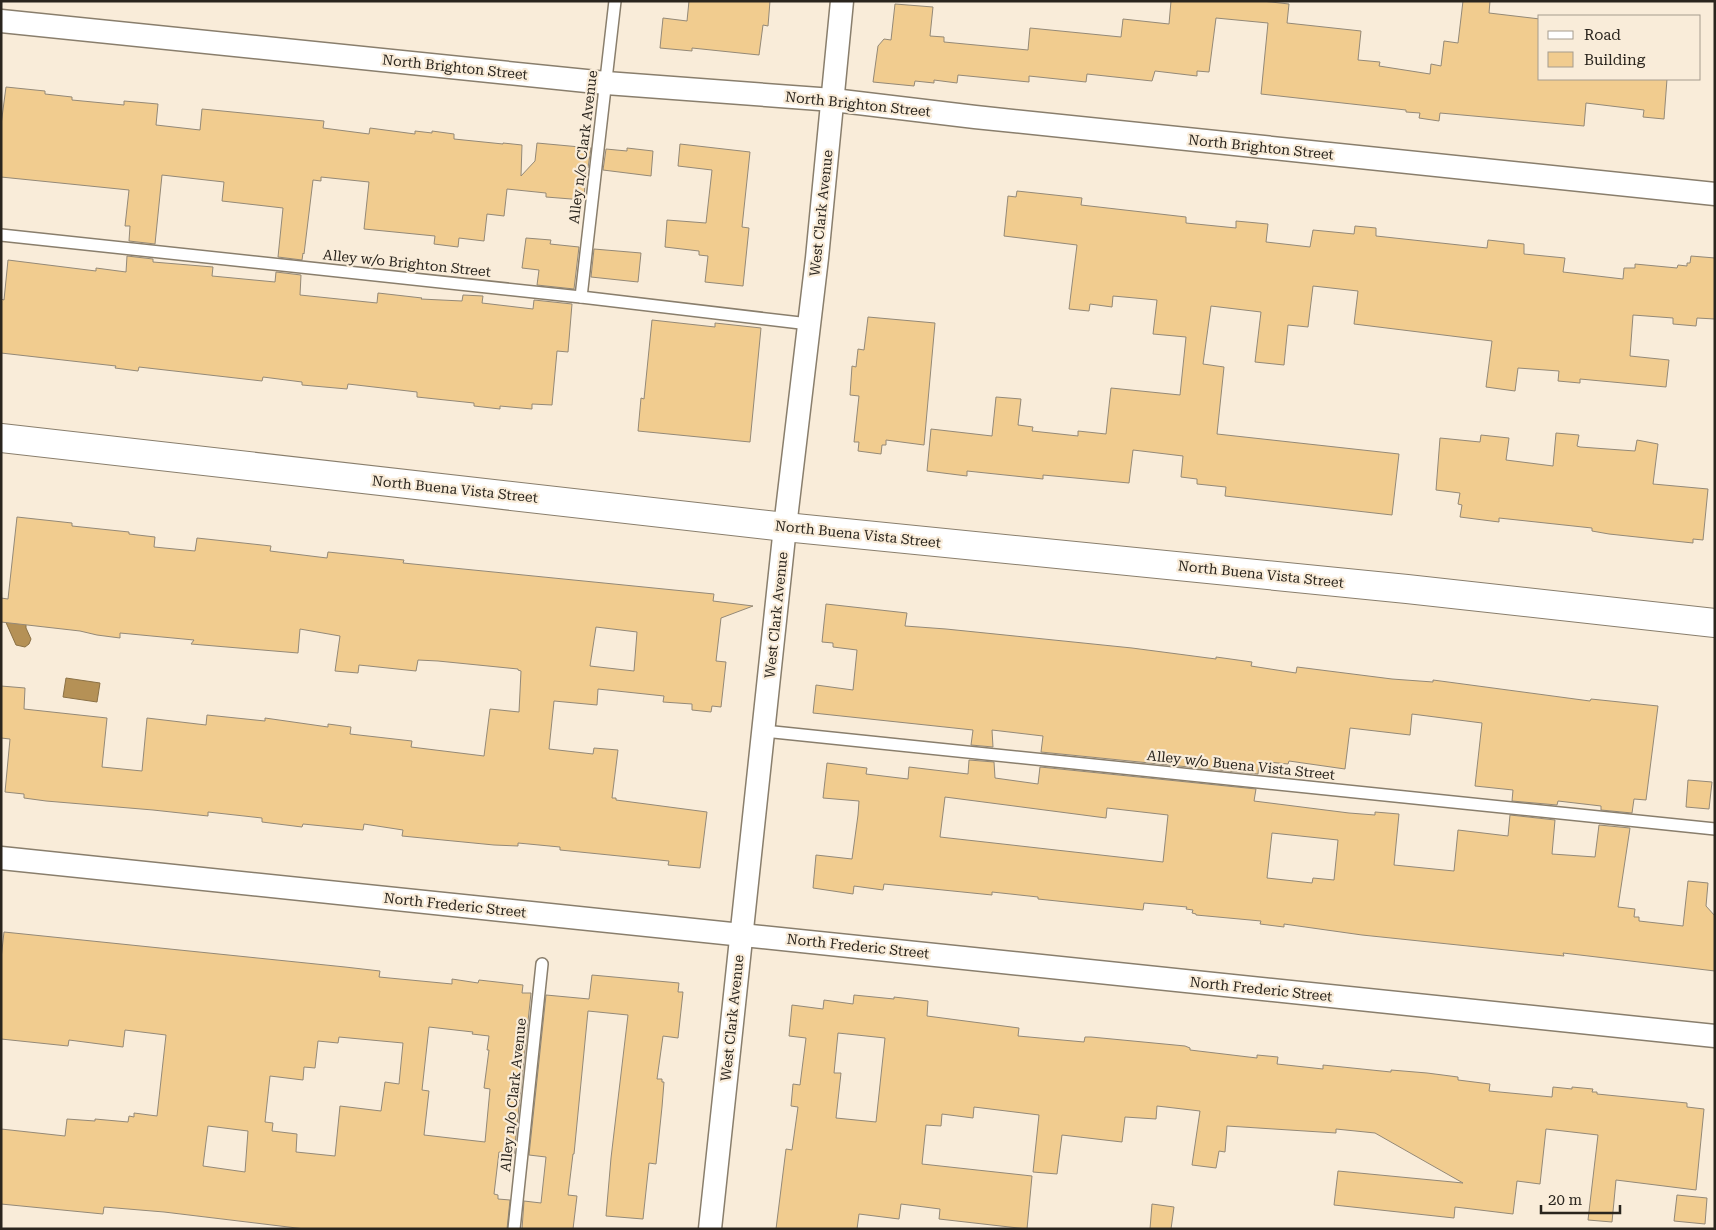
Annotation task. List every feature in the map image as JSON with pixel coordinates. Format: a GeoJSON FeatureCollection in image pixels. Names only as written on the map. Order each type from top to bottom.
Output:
{"type":"FeatureCollection","features":[{"type":"Feature","properties":{"kind":"main road","name":"North Buena Vista Street"},"geometry":{"type":"LineString","coordinates":[[1,438],[785,527],[1349,583],[1715,623]]}},
{"type":"Feature","properties":{"kind":"street","name":"West Clark Avenue"},"geometry":{"type":"LineString","coordinates":[[710,1229],[785,527],[809,324],[842,1]]}},
{"type":"Feature","properties":{"kind":"street","name":"North Brighton Street"},"geometry":{"type":"LineString","coordinates":[[1,21],[606,83],[833,100],[985,118],[1715,194]]}},
{"type":"Feature","properties":{"kind":"street","name":"North Frederic Street"},"geometry":{"type":"LineString","coordinates":[[1,858],[1715,1036]]}},
{"type":"Feature","properties":{"kind":"lane","name":"Alley n/o Clark Avenue"},"geometry":{"type":"LineString","coordinates":[[580,297],[614,1]]}},
{"type":"Feature","properties":{"kind":"lane","name":"Alley w/o Brighton Street"},"geometry":{"type":"LineString","coordinates":[[1,235],[580,297],[809,324]]}},
{"type":"Feature","properties":{"kind":"lane","name":"Alley w/o Buena Vista Street"},"geometry":{"type":"LineString","coordinates":[[764,731],[1715,829]]}},
{"type":"Feature","properties":{"kind":"lane","name":"Alley n/o Clark Avenue"},"geometry":{"type":"LineString","coordinates":[[514,1229],[542,964]]}},
{"type":"Feature","properties":{"kind":"shaded area"},"geometry":{"type":"Polygon","coordinates":[[[4,618],[26,621],[26,628],[31,639],[29,644],[25,647],[16,645],[4,618]]]}},
{"type":"Feature","properties":{"kind":"shaded area"},"geometry":{"type":"Polygon","coordinates":[[[66,678],[100,683],[97,702],[63,697],[66,678]]]}},
{"type":"Feature","properties":{"kind":"building"},"geometry":{"type":"Polygon","coordinates":[[[689,1],[770,1],[768,26],[763,25],[759,55],[692,48],[692,51],[660,48],[663,18],[687,21],[689,1]]]}},
{"type":"Feature","properties":{"kind":"building"},"geometry":{"type":"Polygon","coordinates":[[[1171,1],[1262,1],[1289,4],[1287,23],[1361,31],[1358,60],[1380,62],[1379,66],[1430,74],[1431,64],[1441,66],[1444,41],[1458,43],[1463,1],[1490,1],[1489,13],[1538,19],[1538,80],[1667,80],[1664,119],[1643,117],[1644,110],[1586,103],[1584,126],[1440,113],[1439,121],[1419,118],[1420,113],[1406,112],[1406,110],[1261,94],[1268,23],[1216,18],[1209,72],[1197,71],[1197,76],[1155,71],[1152,81],[1087,74],[1086,82],[1029,76],[1029,82],[958,75],[957,83],[934,80],[934,83],[915,81],[914,86],[873,82],[878,46],[884,39],[891,40],[895,4],[933,7],[930,36],[944,37],[944,42],[1028,50],[1030,28],[1121,37],[1123,19],[1169,24],[1171,1]]]}},
{"type":"Feature","properties":{"kind":"building"},"geometry":{"type":"Polygon","coordinates":[[[6,87],[45,91],[45,94],[72,97],[72,100],[124,105],[124,101],[158,104],[156,125],[200,130],[202,109],[324,121],[323,128],[369,134],[370,128],[415,134],[415,131],[432,133],[432,131],[454,134],[454,139],[522,145],[521,176],[535,161],[537,143],[591,148],[588,168],[586,167],[584,200],[546,197],[546,193],[507,189],[504,216],[487,214],[484,241],[459,238],[458,247],[434,244],[435,236],[364,229],[369,182],[321,177],[321,181],[313,180],[302,260],[278,257],[283,208],[222,201],[224,182],[162,175],[155,244],[129,241],[130,226],[125,226],[129,190],[1,177],[1,125],[6,87]]]}},
{"type":"Feature","properties":{"kind":"building"},"geometry":{"type":"Polygon","coordinates":[[[680,144],[750,152],[742,227],[749,228],[743,286],[705,282],[708,256],[699,255],[699,251],[665,247],[667,220],[706,223],[712,170],[678,166],[680,144]]]}},
{"type":"Feature","properties":{"kind":"building"},"geometry":{"type":"Polygon","coordinates":[[[627,148],[653,151],[651,176],[603,170],[606,149],[627,151],[627,148]]]}},
{"type":"Feature","properties":{"kind":"building"},"geometry":{"type":"Polygon","coordinates":[[[1017,191],[1082,198],[1081,205],[1186,217],[1186,223],[1236,228],[1236,221],[1268,224],[1266,242],[1310,247],[1313,230],[1354,234],[1355,226],[1376,228],[1376,236],[1487,248],[1488,240],[1524,244],[1524,254],[1565,258],[1563,272],[1623,279],[1624,268],[1635,268],[1635,264],[1677,268],[1678,265],[1687,266],[1687,263],[1690,263],[1691,256],[1715,258],[1715,319],[1697,318],[1696,326],[1673,324],[1673,318],[1633,315],[1630,356],[1669,360],[1666,387],[1580,379],[1580,383],[1558,381],[1559,371],[1518,368],[1515,391],[1486,387],[1492,341],[1354,324],[1358,291],[1313,286],[1308,327],[1288,325],[1284,365],[1255,362],[1261,312],[1211,306],[1203,364],[1224,367],[1217,434],[1399,454],[1392,515],[1225,496],[1226,487],[1197,484],[1197,479],[1181,477],[1183,456],[1133,450],[1129,483],[1043,475],[1043,479],[967,471],[967,476],[927,471],[931,429],[992,436],[996,397],[1021,399],[1018,425],[1033,427],[1032,431],[1078,436],[1078,431],[1106,434],[1111,388],[1180,395],[1186,337],[1153,334],[1157,300],[1113,296],[1112,307],[1090,304],[1089,311],[1069,309],[1077,245],[1004,236],[1008,196],[1016,197],[1017,191]]]}},
{"type":"Feature","properties":{"kind":"building"},"geometry":{"type":"Polygon","coordinates":[[[526,238],[551,240],[550,244],[579,247],[574,289],[537,285],[539,270],[522,268],[526,238]]]}},
{"type":"Feature","properties":{"kind":"building"},"geometry":{"type":"Polygon","coordinates":[[[594,249],[641,253],[638,282],[591,277],[594,249]]]}},
{"type":"Feature","properties":{"kind":"building"},"geometry":{"type":"Polygon","coordinates":[[[127,256],[153,259],[153,262],[213,267],[212,276],[275,282],[276,272],[301,275],[300,295],[377,303],[378,293],[421,299],[462,301],[463,295],[483,296],[482,303],[533,309],[534,300],[572,304],[568,352],[557,351],[552,405],[532,404],[532,409],[500,406],[500,409],[474,406],[474,403],[417,397],[417,392],[348,384],[347,389],[302,385],[302,382],[263,377],[262,381],[139,367],[138,371],[115,368],[116,366],[1,353],[1,299],[4,300],[8,260],[96,271],[96,268],[126,272],[127,256]]]}},
{"type":"Feature","properties":{"kind":"building"},"geometry":{"type":"Polygon","coordinates":[[[868,317],[935,323],[924,445],[886,440],[886,445],[882,445],[881,454],[858,451],[859,442],[854,442],[859,396],[850,395],[852,366],[856,367],[858,349],[864,350],[868,317]]]}},
{"type":"Feature","properties":{"kind":"building"},"geometry":{"type":"Polygon","coordinates":[[[652,320],[715,327],[715,323],[761,328],[750,442],[638,431],[641,398],[644,399],[652,320]]]}},
{"type":"Feature","properties":{"kind":"building"},"geometry":{"type":"Polygon","coordinates":[[[1556,433],[1579,435],[1577,446],[1580,447],[1635,451],[1637,440],[1658,444],[1653,484],[1708,489],[1703,540],[1693,539],[1693,543],[1609,534],[1592,531],[1592,528],[1499,518],[1499,522],[1460,517],[1462,505],[1458,504],[1460,493],[1436,490],[1440,438],[1480,442],[1481,435],[1509,438],[1506,460],[1553,466],[1556,433]]]}},
{"type":"Feature","properties":{"kind":"building"},"geometry":{"type":"Polygon","coordinates":[[[17,517],[72,523],[72,526],[129,532],[129,534],[155,537],[154,547],[195,551],[197,538],[271,546],[270,551],[327,558],[328,552],[404,560],[403,563],[714,594],[713,601],[753,606],[721,618],[716,661],[726,662],[721,707],[712,706],[711,712],[692,710],[692,704],[663,702],[664,696],[598,689],[597,705],[554,701],[549,749],[593,754],[594,748],[618,750],[612,798],[707,812],[700,868],[668,865],[669,861],[560,850],[560,847],[518,843],[518,846],[494,845],[402,836],[403,830],[364,824],[363,830],[303,824],[302,827],[262,822],[262,818],[208,812],[208,816],[46,801],[24,798],[24,794],[5,792],[10,739],[1,738],[1,686],[25,688],[24,709],[107,718],[102,767],[142,771],[147,718],[206,725],[207,715],[265,721],[265,718],[328,727],[328,724],[351,727],[350,734],[412,741],[411,747],[484,756],[490,709],[519,712],[521,671],[518,669],[418,660],[416,671],[359,665],[358,673],[335,671],[340,636],[300,629],[298,653],[191,644],[194,640],[120,633],[120,638],[80,631],[1,622],[1,598],[8,599],[17,517]],[[596,627],[590,666],[634,671],[637,632],[596,627]]]}},
{"type":"Feature","properties":{"kind":"building"},"geometry":{"type":"Polygon","coordinates":[[[826,604],[907,613],[905,626],[1132,648],[1216,659],[1216,657],[1252,662],[1251,666],[1296,673],[1297,667],[1392,679],[1433,682],[1433,680],[1590,701],[1591,699],[1658,706],[1646,800],[1634,799],[1632,813],[1601,810],[1601,806],[1558,801],[1557,805],[1512,801],[1513,790],[1475,786],[1482,723],[1412,714],[1410,735],[1350,728],[1345,769],[1289,761],[1288,764],[1259,761],[1258,774],[1041,752],[1043,736],[992,730],[993,747],[971,745],[973,730],[813,713],[816,685],[853,690],[857,650],[833,647],[833,643],[822,642],[826,604]]]}},
{"type":"Feature","properties":{"kind":"building"},"geometry":{"type":"Polygon","coordinates":[[[969,760],[994,762],[995,778],[1038,784],[1040,767],[1256,789],[1254,801],[1349,813],[1375,815],[1375,812],[1399,814],[1394,865],[1454,871],[1458,830],[1508,836],[1510,815],[1555,820],[1552,854],[1595,857],[1599,825],[1630,828],[1618,907],[1635,909],[1634,917],[1639,917],[1639,921],[1683,926],[1688,881],[1708,883],[1706,906],[1715,916],[1715,971],[1563,953],[1564,956],[1362,935],[1284,924],[1284,927],[1260,924],[1261,921],[1196,915],[1192,913],[1193,910],[1186,909],[1187,907],[1144,903],[1143,910],[1038,899],[1038,897],[992,892],[992,895],[884,884],[883,890],[854,886],[853,894],[813,888],[816,855],[852,859],[858,815],[859,801],[823,798],[827,763],[867,768],[866,774],[908,779],[909,767],[968,774],[969,760]],[[945,797],[940,837],[1163,862],[1168,815],[1107,808],[1106,818],[945,797]],[[1272,833],[1267,878],[1312,883],[1313,878],[1334,880],[1338,840],[1272,833]]]}},
{"type":"Feature","properties":{"kind":"building"},"geometry":{"type":"Polygon","coordinates":[[[1688,780],[1712,782],[1709,809],[1686,807],[1688,780]]]}},
{"type":"Feature","properties":{"kind":"building"},"geometry":{"type":"Polygon","coordinates":[[[4,932],[380,971],[379,977],[452,984],[452,979],[478,983],[479,980],[523,985],[522,993],[531,993],[514,1154],[499,1152],[494,1194],[498,1195],[498,1199],[510,1200],[507,1229],[305,1229],[164,1212],[104,1207],[103,1214],[1,1204],[1,1129],[65,1136],[67,1119],[128,1122],[129,1116],[134,1117],[134,1113],[157,1116],[166,1035],[125,1030],[123,1047],[69,1040],[68,1046],[1,1039],[1,959],[4,932]],[[429,1027],[422,1090],[429,1091],[424,1135],[485,1142],[490,1089],[484,1088],[489,1036],[472,1034],[473,1032],[429,1027]],[[339,1037],[338,1043],[318,1041],[315,1068],[304,1067],[303,1080],[270,1076],[265,1122],[273,1123],[272,1131],[297,1134],[296,1152],[335,1156],[340,1106],[381,1111],[385,1082],[399,1084],[403,1043],[339,1037]],[[208,1126],[203,1166],[245,1172],[248,1131],[208,1126]]]}},
{"type":"Feature","properties":{"kind":"building"},"geometry":{"type":"Polygon","coordinates":[[[592,975],[679,983],[678,992],[683,992],[678,1038],[663,1036],[657,1079],[662,1079],[662,1082],[664,1082],[656,1164],[649,1163],[643,1219],[606,1216],[628,1015],[588,1011],[574,1154],[568,1195],[577,1196],[573,1229],[522,1229],[524,1201],[541,1203],[546,1157],[529,1155],[546,995],[589,999],[592,975]]]}},
{"type":"Feature","properties":{"kind":"building"},"geometry":{"type":"Polygon","coordinates":[[[854,995],[928,1001],[927,1016],[1019,1028],[1018,1036],[1084,1042],[1085,1037],[1091,1037],[1185,1046],[1190,1048],[1190,1050],[1257,1058],[1257,1055],[1278,1057],[1277,1064],[1323,1069],[1323,1065],[1391,1072],[1391,1070],[1427,1073],[1458,1077],[1458,1080],[1490,1084],[1489,1091],[1552,1097],[1553,1087],[1572,1089],[1572,1087],[1593,1089],[1592,1092],[1597,1092],[1597,1094],[1687,1103],[1687,1107],[1704,1109],[1696,1190],[1616,1180],[1612,1222],[1588,1220],[1598,1135],[1546,1129],[1540,1184],[1517,1181],[1513,1214],[1455,1207],[1454,1218],[1334,1205],[1338,1171],[1463,1183],[1375,1133],[1336,1129],[1336,1133],[1227,1126],[1225,1152],[1219,1151],[1216,1168],[1192,1165],[1200,1111],[1157,1106],[1156,1119],[1125,1117],[1122,1142],[1062,1135],[1057,1174],[1033,1172],[1039,1115],[974,1107],[973,1118],[942,1114],[941,1126],[926,1125],[922,1164],[1032,1176],[1027,1229],[939,1219],[940,1209],[901,1204],[899,1219],[859,1214],[857,1229],[776,1229],[786,1149],[792,1150],[798,1107],[791,1106],[793,1084],[800,1085],[806,1038],[789,1036],[792,1005],[823,1009],[824,1000],[853,1004],[854,995]],[[838,1033],[834,1073],[841,1073],[836,1118],[876,1122],[885,1038],[838,1033]]]}},
{"type":"Feature","properties":{"kind":"building"},"geometry":{"type":"Polygon","coordinates":[[[1677,1195],[1707,1198],[1705,1224],[1674,1221],[1677,1195]]]}},
{"type":"Feature","properties":{"kind":"building"},"geometry":{"type":"Polygon","coordinates":[[[1152,1204],[1174,1207],[1171,1229],[1150,1229],[1152,1204]]]}}]}
